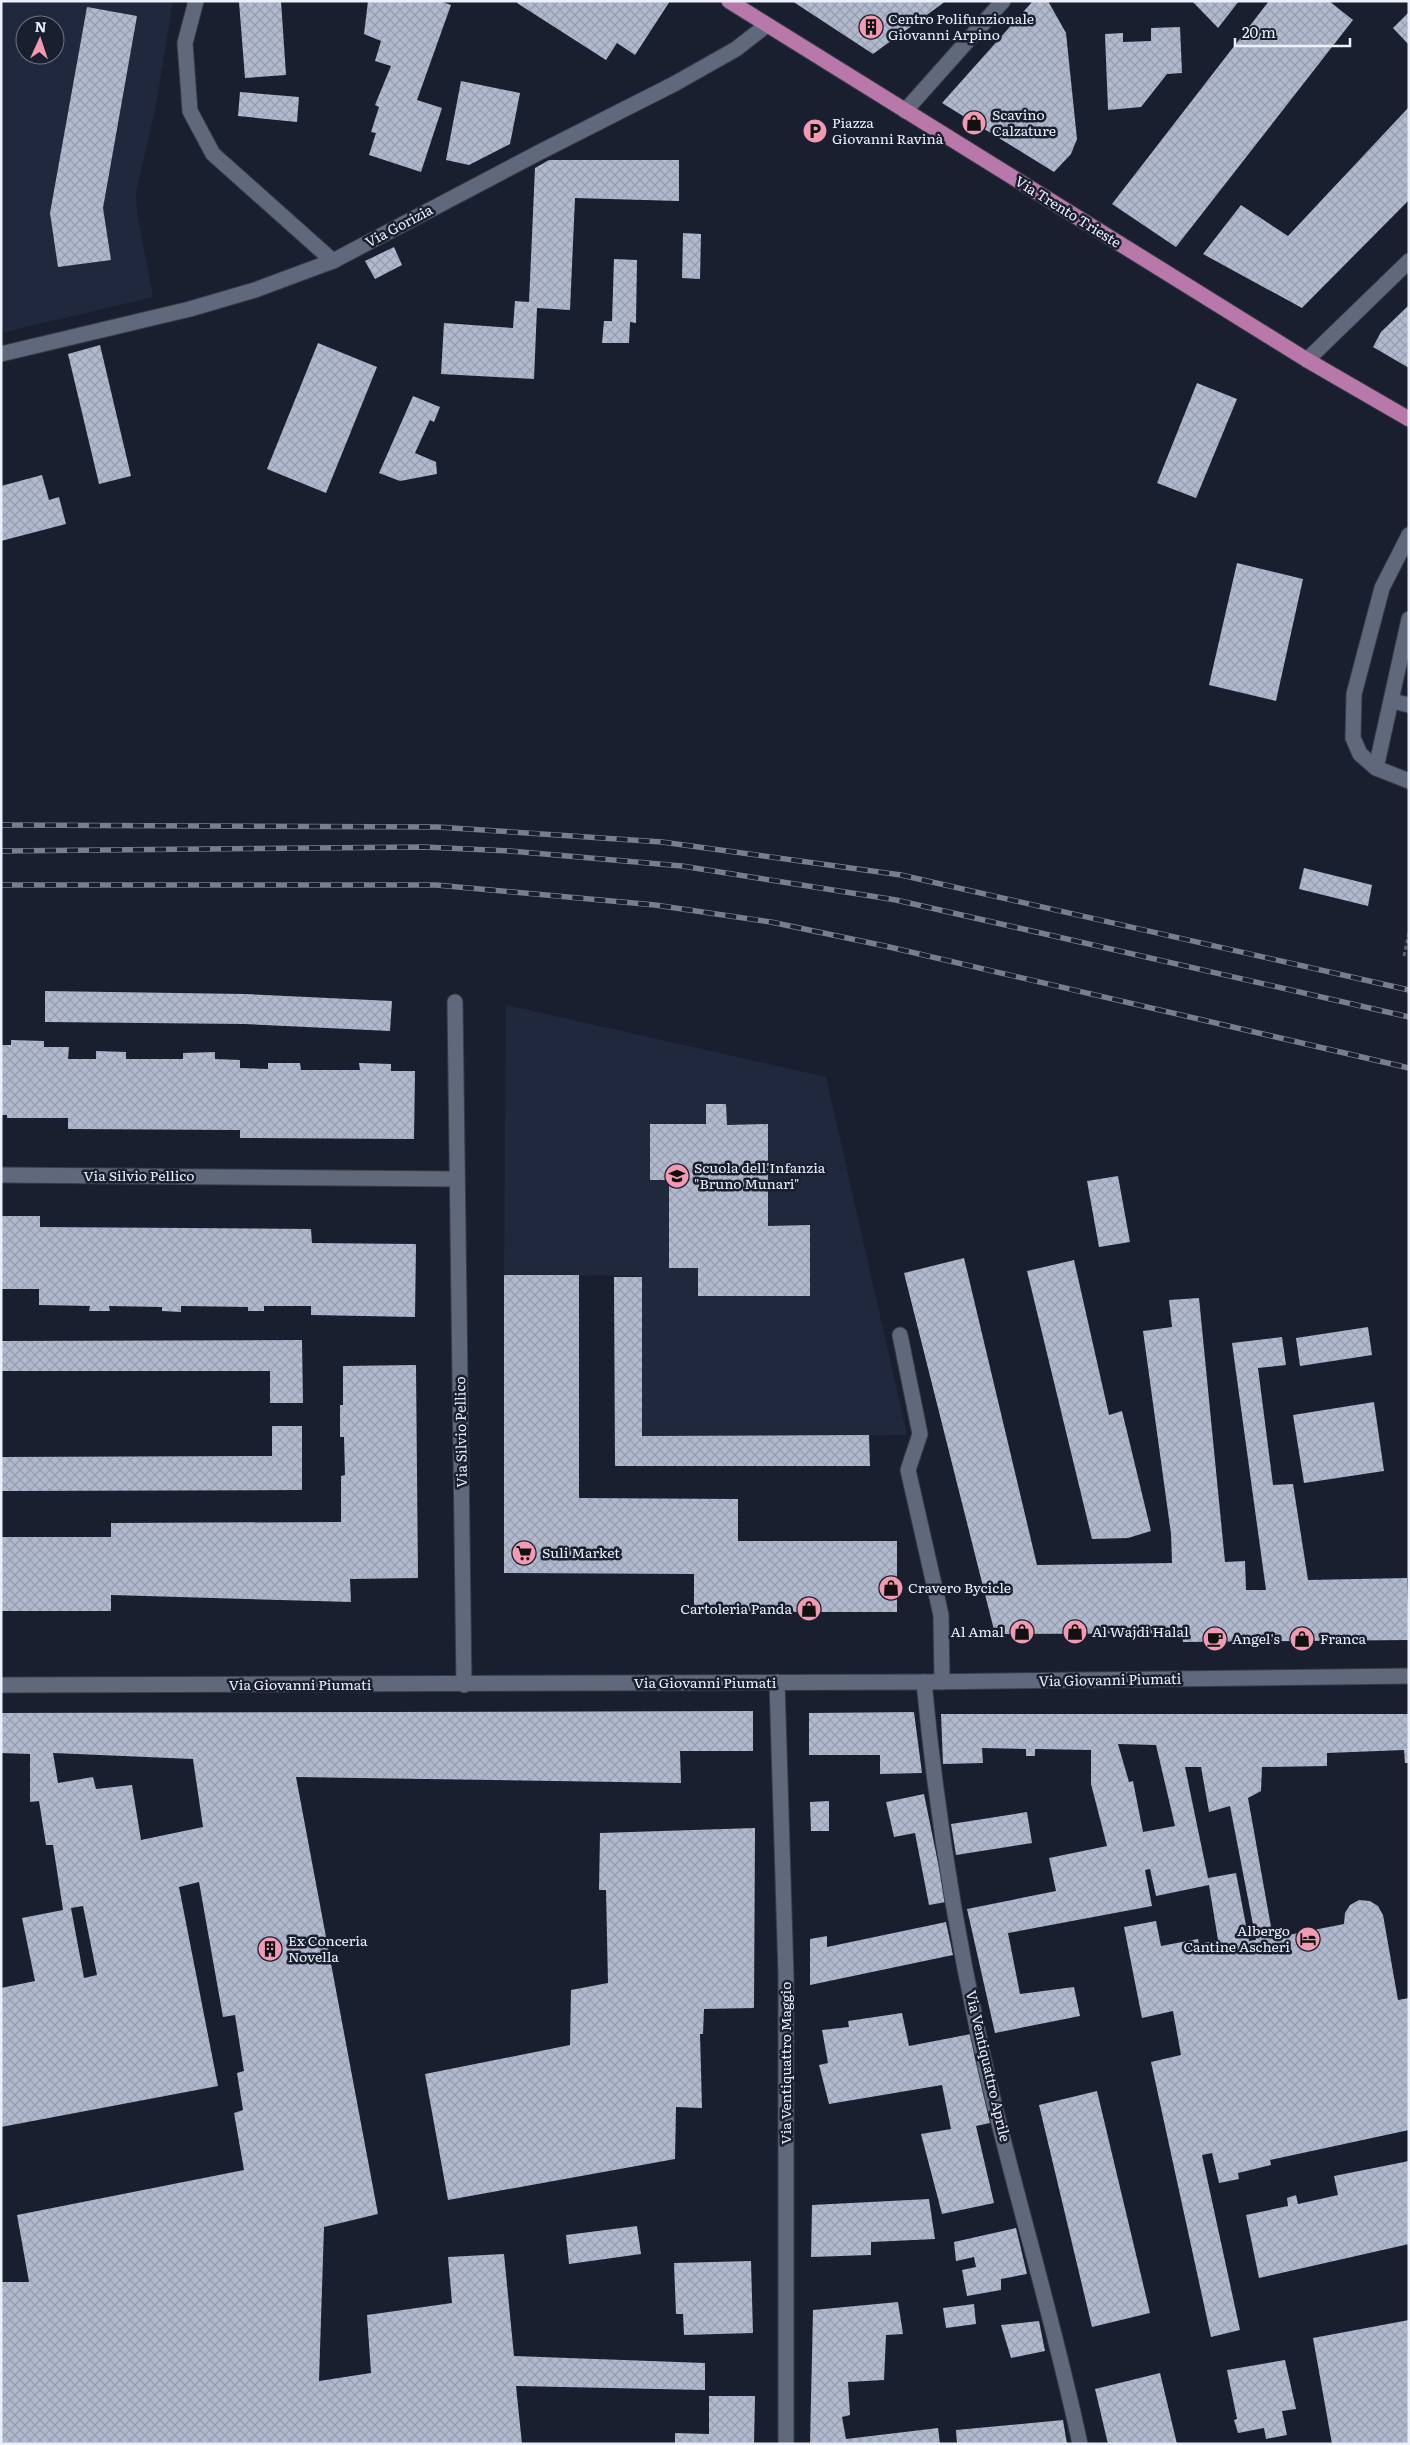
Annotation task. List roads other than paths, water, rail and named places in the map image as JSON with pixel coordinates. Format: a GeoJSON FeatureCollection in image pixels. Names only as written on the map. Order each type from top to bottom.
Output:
{"type":"FeatureCollection","features":[{"type":"Feature","properties":{"kind":"main road","name":"Via Trento Trieste"},"geometry":{"type":"LineString","coordinates":[[729,1],[1307,360],[1409,419]]}},
{"type":"Feature","properties":{"kind":"street"},"geometry":{"type":"LineString","coordinates":[[196,1],[185,43],[190,112],[213,154],[333,261]]}},
{"type":"Feature","properties":{"kind":"street"},"geometry":{"type":"LineString","coordinates":[[905,111],[1003,1]]}},
{"type":"Feature","properties":{"kind":"street","name":"Via Gorizia"},"geometry":{"type":"LineString","coordinates":[[1,354],[190,309],[255,290],[333,261],[674,84],[736,49],[767,25]]}},
{"type":"Feature","properties":{"kind":"street"},"geometry":{"type":"LineString","coordinates":[[1307,360],[1409,261]]}},
{"type":"Feature","properties":{"kind":"street"},"geometry":{"type":"LineString","coordinates":[[1409,537],[1382,588],[1354,694],[1353,738],[1360,754],[1376,768],[1409,781]]}},
{"type":"Feature","properties":{"kind":"street"},"geometry":{"type":"LineString","coordinates":[[1376,768],[1409,619]]}},
{"type":"Feature","properties":{"kind":"street"},"geometry":{"type":"LineString","coordinates":[[1392,701],[1409,705]]}},
{"type":"Feature","properties":{"kind":"street","name":"Via Silvio Pellico"},"geometry":{"type":"LineString","coordinates":[[454,1002],[464,1685]]}},
{"type":"Feature","properties":{"kind":"street","name":"Via Silvio Pellico"},"geometry":{"type":"LineString","coordinates":[[1,1175],[457,1179]]}},
{"type":"Feature","properties":{"kind":"street"},"geometry":{"type":"LineString","coordinates":[[900,1335],[920,1434],[908,1470],[941,1615],[942,1682]]}},
{"type":"Feature","properties":{"kind":"street","name":"Via Giovanni Piumati"},"geometry":{"type":"LineString","coordinates":[[1,1685],[942,1682],[1409,1676]]}},
{"type":"Feature","properties":{"kind":"street","name":"Via Ventiquattro Maggio"},"geometry":{"type":"LineString","coordinates":[[777,1682],[786,1976],[786,2444]]}},
{"type":"Feature","properties":{"kind":"street","name":"Via Ventiquattro Aprile"},"geometry":{"type":"LineString","coordinates":[[924,1682],[932,1771],[956,1923],[992,2094],[1066,2378],[1080,2444]]}},
{"type":"Feature","properties":{"kind":"railway"},"geometry":{"type":"LineString","coordinates":[[1,825],[437,827],[662,842],[901,875],[1409,990]]}},
{"type":"Feature","properties":{"kind":"railway"},"geometry":{"type":"LineString","coordinates":[[1,851],[424,847],[510,851],[682,866],[896,900],[1409,1017]]}},
{"type":"Feature","properties":{"kind":"railway"},"geometry":{"type":"LineString","coordinates":[[1,885],[436,885],[655,905],[771,922],[885,946],[1409,1068]]}},
{"type":"Feature","properties":{"kind":"place","name":"Centro Polifunzionale Giovanni Arpino"},"geometry":{"type":"Point","coordinates":[871,27]}},
{"type":"Feature","properties":{"kind":"place","name":"Scavino Calzature"},"geometry":{"type":"Point","coordinates":[974,123]}},
{"type":"Feature","properties":{"kind":"place","name":"Piazza Giovanni Ravinà"},"geometry":{"type":"Point","coordinates":[815,131]}},
{"type":"Feature","properties":{"kind":"place","name":"Scuola dell'Infanzia \"Bruno Munari\""},"geometry":{"type":"Point","coordinates":[677,1176]}},
{"type":"Feature","properties":{"kind":"place","name":"Suli Market"},"geometry":{"type":"Point","coordinates":[524,1553]}},
{"type":"Feature","properties":{"kind":"place","name":"Cravero Bycicle"},"geometry":{"type":"Point","coordinates":[891,1588]}},
{"type":"Feature","properties":{"kind":"place","name":"Cartoleria Panda"},"geometry":{"type":"Point","coordinates":[809,1609]}},
{"type":"Feature","properties":{"kind":"place","name":"Al Amal"},"geometry":{"type":"Point","coordinates":[1022,1632]}},
{"type":"Feature","properties":{"kind":"place","name":"Al Wajdi Halal"},"geometry":{"type":"Point","coordinates":[1075,1632]}},
{"type":"Feature","properties":{"kind":"place","name":"Angel's"},"geometry":{"type":"Point","coordinates":[1215,1639]}},
{"type":"Feature","properties":{"kind":"place","name":"Franca"},"geometry":{"type":"Point","coordinates":[1302,1639]}},
{"type":"Feature","properties":{"kind":"place","name":"Albergo Cantine Ascheri"},"geometry":{"type":"Point","coordinates":[1308,1939]}},
{"type":"Feature","properties":{"kind":"place","name":"Ex Conceria Novella"},"geometry":{"type":"Point","coordinates":[270,1949]}}]}
